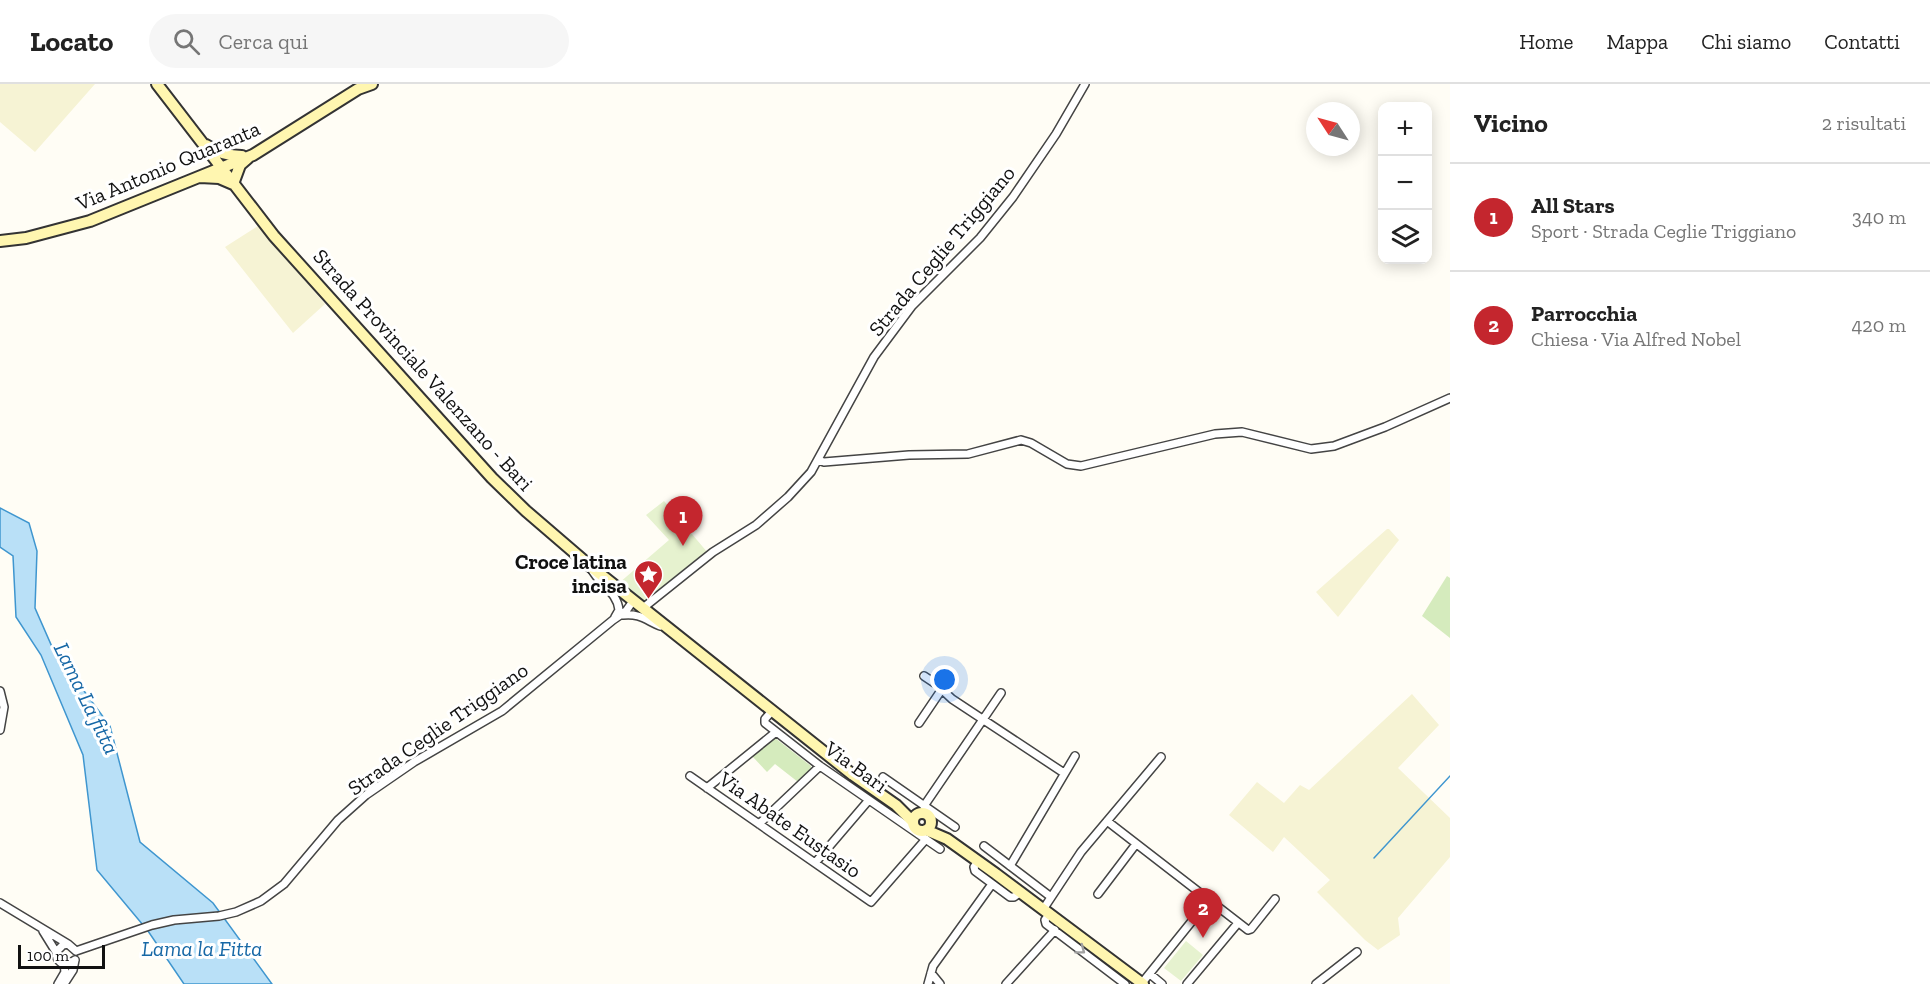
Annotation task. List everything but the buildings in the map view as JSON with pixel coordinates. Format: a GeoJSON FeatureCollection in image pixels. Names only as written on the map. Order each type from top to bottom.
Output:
{"type":"FeatureCollection","features":[{"type":"Feature","properties":{"kind":"main road","name":"Strada Provinciale Valenzano - Bari"},"geometry":{"type":"LineString","coordinates":[[157,84],[274,236],[455,439],[526,511],[590,566],[723,672]]}},
{"type":"Feature","properties":{"kind":"main road","name":"Via Antonio Quaranta"},"geometry":{"type":"LineString","coordinates":[[0,241],[26,238],[90,221],[252,155],[350,94],[372,84]]}},
{"type":"Feature","properties":{"kind":"main road"},"geometry":{"type":"LineString","coordinates":[[201,141],[216,152],[230,156],[252,155]]}},
{"type":"Feature","properties":{"kind":"main road"},"geometry":{"type":"LineString","coordinates":[[193,178],[202,167],[205,158],[201,141]]}},
{"type":"Feature","properties":{"kind":"main road"},"geometry":{"type":"LineString","coordinates":[[193,178],[207,177],[232,184],[240,165],[252,155]]}},
{"type":"Feature","properties":{"kind":"main road","name":"Via Bari"},"geometry":{"type":"LineString","coordinates":[[723,672],[853,775],[978,861],[994,879],[1018,890],[1145,980]]}},
{"type":"Feature","properties":{"kind":"street","name":"Strada Ceglie Triggiano"},"geometry":{"type":"LineString","coordinates":[[76,951],[166,921],[219,916],[236,912],[261,901],[284,884],[338,820],[366,795],[414,762],[502,711],[620,613],[638,604],[772,512],[811,472],[874,357],[912,306],[980,238],[1019,189],[1056,134],[1085,84]]}},
{"type":"Feature","properties":{"kind":"street"},"geometry":{"type":"LineString","coordinates":[[818,460],[824,462],[909,455],[960,455],[1021,440],[1067,464],[1081,466],[1184,440],[1242,432],[1311,449],[1334,446],[1385,428],[1450,398]]}},
{"type":"Feature","properties":{"kind":"street"},"geometry":{"type":"LineString","coordinates":[[590,566],[596,579],[616,597],[620,613],[642,616],[671,630]]}},
{"type":"Feature","properties":{"kind":"street"},"geometry":{"type":"LineString","coordinates":[[924,676],[982,720],[1064,773]]}},
{"type":"Feature","properties":{"kind":"street"},"geometry":{"type":"LineString","coordinates":[[919,723],[942,689]]}},
{"type":"Feature","properties":{"kind":"street"},"geometry":{"type":"LineString","coordinates":[[0,691],[4,707],[0,730]]}},
{"type":"Feature","properties":{"kind":"street"},"geometry":{"type":"LineString","coordinates":[[923,822],[982,720],[1001,693]]}},
{"type":"Feature","properties":{"kind":"street"},"geometry":{"type":"LineString","coordinates":[[707,788],[776,732],[764,722],[772,711]]}},
{"type":"Feature","properties":{"kind":"street","name":"Via Bari"},"geometry":{"type":"LineString","coordinates":[[776,732],[868,801],[923,822],[955,827]]}},
{"type":"Feature","properties":{"kind":"street"},"geometry":{"type":"LineString","coordinates":[[790,743],[800,732]]}},
{"type":"Feature","properties":{"kind":"street"},"geometry":{"type":"LineString","coordinates":[[928,984],[930,973],[936,962],[994,879],[1008,864],[1075,756]]}},
{"type":"Feature","properties":{"kind":"street"},"geometry":{"type":"LineString","coordinates":[[1125,984],[1045,922],[1051,897],[1081,852],[1161,757]]}},
{"type":"Feature","properties":{"kind":"street"},"geometry":{"type":"LineString","coordinates":[[759,824],[820,766]]}},
{"type":"Feature","properties":{"kind":"street","name":"Via Abate Eustasio"},"geometry":{"type":"LineString","coordinates":[[690,776],[871,902],[923,822]]}},
{"type":"Feature","properties":{"kind":"street","name":"Via Bari"},"geometry":{"type":"LineString","coordinates":[[883,777],[923,822],[940,849]]}},
{"type":"Feature","properties":{"kind":"street"},"geometry":{"type":"LineString","coordinates":[[815,863],[868,801]]}},
{"type":"Feature","properties":{"kind":"street"},"geometry":{"type":"LineString","coordinates":[[1107,821],[1248,930],[1275,899]]}},
{"type":"Feature","properties":{"kind":"street"},"geometry":{"type":"LineString","coordinates":[[1098,894],[1136,844]]}},
{"type":"Feature","properties":{"kind":"street"},"geometry":{"type":"LineString","coordinates":[[984,846],[1051,897]]}},
{"type":"Feature","properties":{"kind":"street"},"geometry":{"type":"LineString","coordinates":[[1018,890],[1024,877]]}},
{"type":"Feature","properties":{"kind":"street"},"geometry":{"type":"LineString","coordinates":[[1145,980],[1209,900]]}},
{"type":"Feature","properties":{"kind":"street"},"geometry":{"type":"LineString","coordinates":[[0,903],[76,951],[73,970],[64,984]]}},
{"type":"Feature","properties":{"kind":"street"},"geometry":{"type":"LineString","coordinates":[[1186,984],[1238,922]]}},
{"type":"Feature","properties":{"kind":"street"},"geometry":{"type":"LineString","coordinates":[[39,927],[50,940],[58,960],[63,964],[65,972],[58,984]]}},
{"type":"Feature","properties":{"kind":"street"},"geometry":{"type":"LineString","coordinates":[[1006,984],[1055,930]]}},
{"type":"Feature","properties":{"kind":"street"},"geometry":{"type":"LineString","coordinates":[[56,952],[63,945],[68,944]]}},
{"type":"Feature","properties":{"kind":"street"},"geometry":{"type":"LineString","coordinates":[[1316,984],[1326,981],[1357,952]]}},
{"type":"Feature","properties":{"kind":"street"},"geometry":{"type":"LineString","coordinates":[[63,964],[69,964],[75,960]]}},
{"type":"Feature","properties":{"kind":"street"},"geometry":{"type":"LineString","coordinates":[[930,973],[940,984]]}},
{"type":"Feature","properties":{"kind":"street","name":"Via Bari"},"geometry":{"type":"LineString","coordinates":[[1145,980],[1162,984]]}},
{"type":"Feature","properties":{"kind":"shaded area"},"geometry":{"type":"Polygon","coordinates":[[[0,84],[95,84],[35,152],[0,122],[0,84]]]}},
{"type":"Feature","properties":{"kind":"shaded area"},"geometry":{"type":"Polygon","coordinates":[[[258,226],[325,304],[293,333],[225,247],[258,226]]]}},
{"type":"Feature","properties":{"kind":"shaded area"},"geometry":{"type":"Polygon","coordinates":[[[1387,529],[1399,540],[1338,617],[1316,592],[1387,529]]]}},
{"type":"Feature","properties":{"kind":"shaded area"},"geometry":{"type":"Polygon","coordinates":[[[1412,694],[1439,725],[1398,768],[1450,818],[1450,857],[1398,918],[1400,935],[1378,950],[1317,892],[1330,880],[1284,837],[1273,852],[1229,815],[1257,782],[1284,803],[1300,785],[1309,790],[1412,694]]]}},
{"type":"Feature","properties":{"kind":"green space"},"geometry":{"type":"Polygon","coordinates":[[[664,501],[708,553],[646,603],[619,583],[669,540],[646,515],[664,501]]]}},
{"type":"Feature","properties":{"kind":"green space"},"geometry":{"type":"Polygon","coordinates":[[[1447,576],[1450,578],[1450,638],[1422,616],[1447,576]]]}},
{"type":"Feature","properties":{"kind":"green space"},"geometry":{"type":"Polygon","coordinates":[[[775,738],[811,766],[811,770],[798,782],[775,764],[767,772],[752,756],[775,738]]]}},
{"type":"Feature","properties":{"kind":"green space"},"geometry":{"type":"Polygon","coordinates":[[[1186,941],[1203,955],[1181,981],[1164,968],[1186,941]]]}},
{"type":"Feature","properties":{"kind":"water","name":"Lama la Fitta"},"geometry":{"type":"Polygon","coordinates":[[[0,508],[29,523],[37,551],[35,608],[53,649],[110,726],[140,842],[213,903],[272,984],[184,984],[148,931],[97,870],[83,755],[41,655],[16,617],[13,556],[0,547],[0,508]]]}},
{"type":"Feature","properties":{"kind":"waterway"},"geometry":{"type":"LineString","coordinates":[[1374,858],[1450,776]]}},
{"type":"Feature","properties":{"kind":"place","name":"All Stars"},"geometry":{"type":"Point","coordinates":[683,546]}},
{"type":"Feature","properties":{"kind":"place","name":"Croce latina incisa"},"geometry":{"type":"Point","coordinates":[648,600]}},
{"type":"Feature","properties":{"kind":"place","name":"Parrocchia"},"geometry":{"type":"Point","coordinates":[1203,938]}},
{"type":"Feature","properties":{"kind":"water label","name":"Lama La fitta"},"geometry":{"type":"Point","coordinates":[87,698]}}]}
